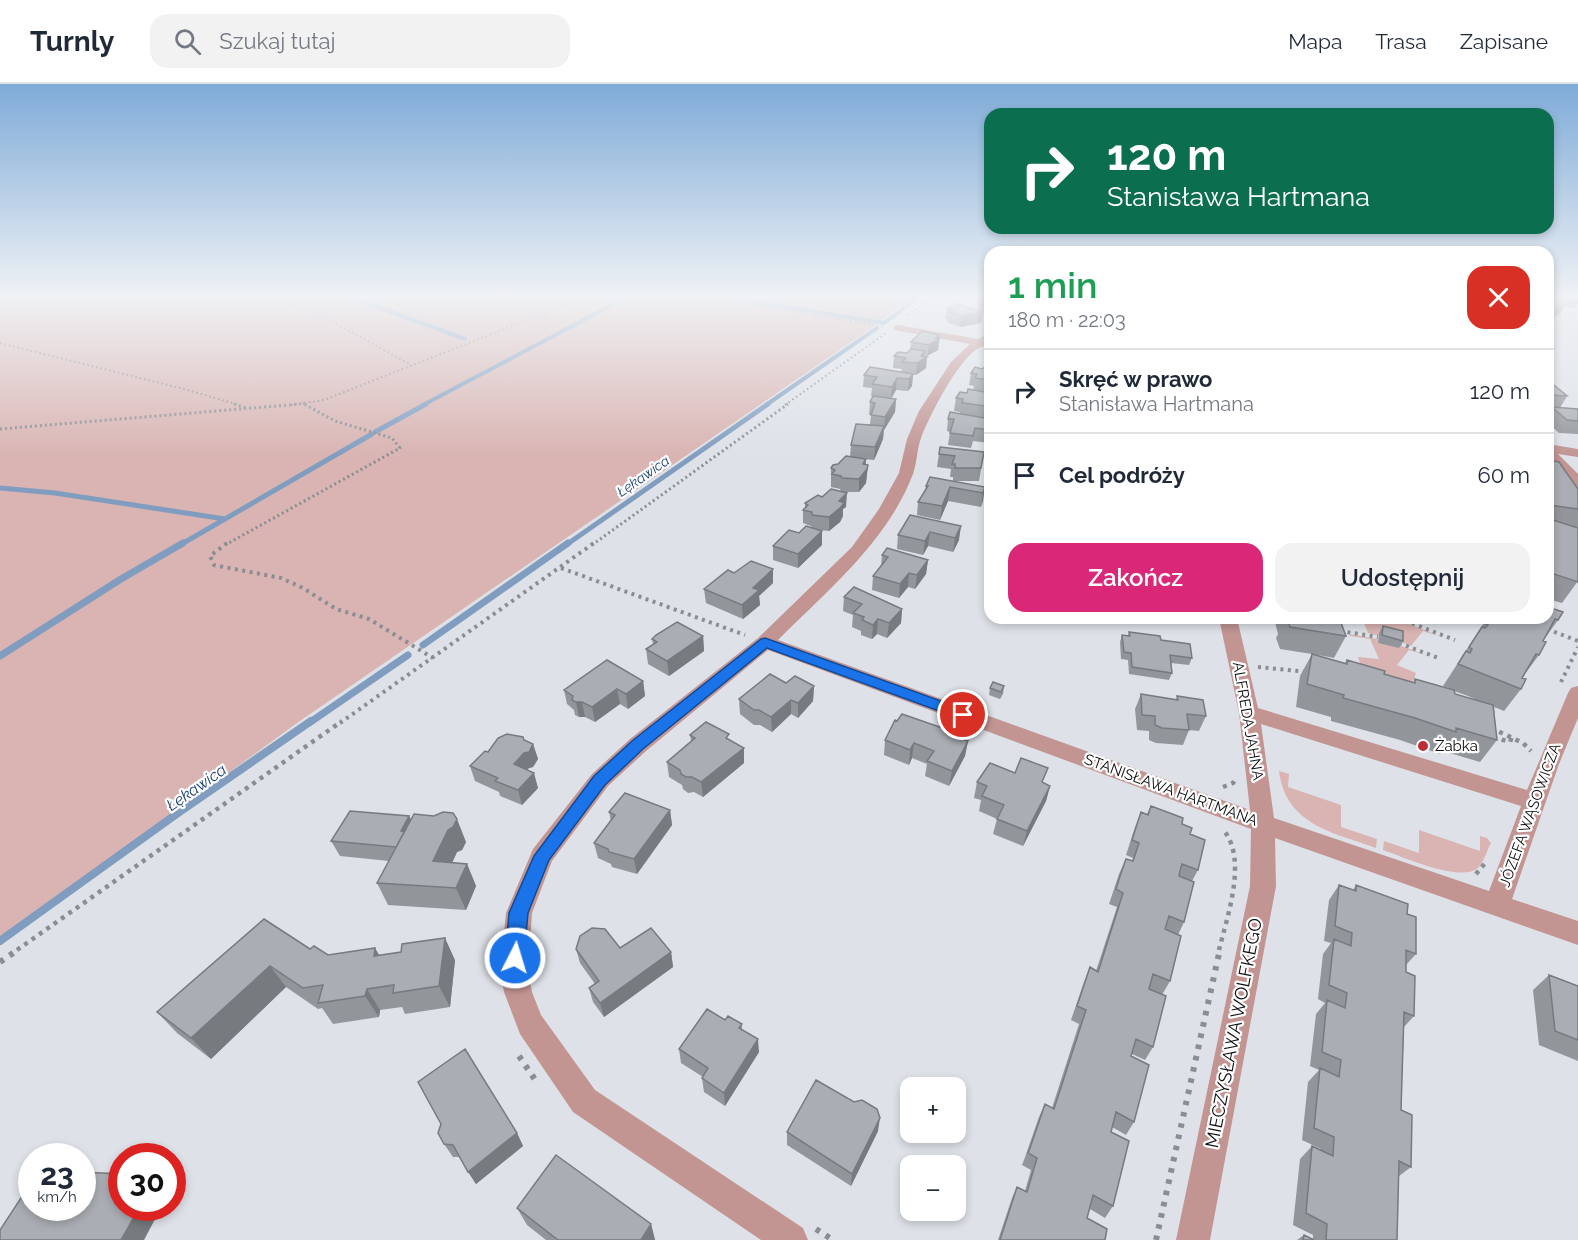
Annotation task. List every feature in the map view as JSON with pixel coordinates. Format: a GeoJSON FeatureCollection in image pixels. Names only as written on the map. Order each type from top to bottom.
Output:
{"type":"FeatureCollection","features":[{"type":"Feature","properties":{"kind":"street"},"geometry":{"type":"LineString","coordinates":[[791,1240],[584,1101],[530,1024],[518,992],[514,971],[519,913],[542,856],[600,780],[638,745],[765,642],[864,543],[887,510],[906,472],[914,439],[926,411],[955,365],[975,350]]}},
{"type":"Feature","properties":{"kind":"street"},"geometry":{"type":"LineString","coordinates":[[1554,451],[1578,453]]}},
{"type":"Feature","properties":{"kind":"street"},"geometry":{"type":"LineString","coordinates":[[1554,457],[1578,483]]}},
{"type":"Feature","properties":{"kind":"street","name":"ALFREDA JAHNA"},"geometry":{"type":"LineString","coordinates":[[1229,624],[1249,713],[1263,824]]}},
{"type":"Feature","properties":{"kind":"street","name":"STANISŁAWA HARTMANA"},"geometry":{"type":"LineString","coordinates":[[765,642],[1263,824],[1578,933]]}},
{"type":"Feature","properties":{"kind":"street","name":"JÓZEFA WĄSOWICZA"},"geometry":{"type":"LineString","coordinates":[[1497,904],[1548,764],[1578,693]]}},
{"type":"Feature","properties":{"kind":"street"},"geometry":{"type":"LineString","coordinates":[[1249,713],[1536,801]]}},
{"type":"Feature","properties":{"kind":"street","name":"MIECZYSŁAWA WOLFKEGO"},"geometry":{"type":"LineString","coordinates":[[1193,1240],[1263,886],[1263,824]]}},
{"type":"Feature","properties":{"kind":"path"},"geometry":{"type":"LineString","coordinates":[[28,350],[184,389],[250,409]]}},
{"type":"Feature","properties":{"kind":"path"},"geometry":{"type":"LineString","coordinates":[[384,350],[412,365]]}},
{"type":"Feature","properties":{"kind":"path"},"geometry":{"type":"LineString","coordinates":[[0,429],[303,404],[324,400],[450,350]]}},
{"type":"Feature","properties":{"kind":"path"},"geometry":{"type":"LineString","coordinates":[[0,962],[560,568],[862,350]]}},
{"type":"Feature","properties":{"kind":"path"},"geometry":{"type":"LineString","coordinates":[[303,404],[342,425],[392,438],[400,448],[234,538],[210,556],[214,565],[281,578],[336,609],[369,619],[433,658]]}},
{"type":"Feature","properties":{"kind":"path"},"geometry":{"type":"LineString","coordinates":[[560,568],[765,642]]}},
{"type":"Feature","properties":{"kind":"path"},"geometry":{"type":"LineString","coordinates":[[1415,624],[1455,640]]}},
{"type":"Feature","properties":{"kind":"path"},"geometry":{"type":"LineString","coordinates":[[1538,626],[1578,641]]}},
{"type":"Feature","properties":{"kind":"path"},"geometry":{"type":"LineString","coordinates":[[1339,631],[1378,637]]}},
{"type":"Feature","properties":{"kind":"path"},"geometry":{"type":"LineString","coordinates":[[1399,643],[1441,659]]}},
{"type":"Feature","properties":{"kind":"path"},"geometry":{"type":"LineString","coordinates":[[1491,736],[1510,742],[1512,737]]}},
{"type":"Feature","properties":{"kind":"path"},"geometry":{"type":"LineString","coordinates":[[1156,1240],[1232,892],[1236,853],[1234,842],[1213,821],[1205,818],[1210,788],[1226,787],[1233,783],[1236,768]]}},
{"type":"Feature","properties":{"kind":"path"},"geometry":{"type":"LineString","coordinates":[[517,1052],[543,1090]]}},
{"type":"Feature","properties":{"kind":"path"},"geometry":{"type":"LineString","coordinates":[[807,1222],[833,1240]]}},
{"type":"Feature","properties":{"kind":"shaded area"},"geometry":{"type":"Polygon","coordinates":[[[0,350],[840,350],[297,723],[0,940],[0,350]]]}},
{"type":"Feature","properties":{"kind":"shaded area"},"geometry":{"type":"Polygon","coordinates":[[[1364,624],[1409,624],[1442,637],[1423,631],[1411,646],[1379,633],[1379,636],[1368,633],[1364,624]]]}},
{"type":"Feature","properties":{"kind":"shaded area"},"geometry":{"type":"Polygon","coordinates":[[[1349,634],[1378,639],[1378,643],[1399,645],[1428,656],[1409,650],[1397,665],[1416,673],[1413,682],[1415,687],[1361,666],[1358,657],[1379,659],[1370,639],[1349,634]]]}},
{"type":"Feature","properties":{"kind":"shaded area"},"geometry":{"type":"Polygon","coordinates":[[[1279,771],[1289,774],[1288,787],[1341,805],[1341,827],[1377,839],[1376,848],[1328,831],[1301,815],[1291,804],[1283,789],[1279,771]]]}},
{"type":"Feature","properties":{"kind":"shaded area"},"geometry":{"type":"Polygon","coordinates":[[[1419,830],[1480,851],[1480,836],[1487,838],[1491,843],[1478,868],[1470,872],[1446,871],[1383,850],[1384,841],[1419,853],[1419,830]]]}},
{"type":"Feature","properties":{"kind":"building"},"geometry":{"type":"Polygon","coordinates":[[[910,350],[925,351],[921,356],[927,357],[917,363],[902,362],[906,358],[894,356],[898,352],[907,353],[910,350]]]}},
{"type":"Feature","properties":{"kind":"building"},"geometry":{"type":"Polygon","coordinates":[[[870,367],[913,374],[909,379],[897,378],[892,387],[872,384],[877,377],[864,375],[870,367]]]}},
{"type":"Feature","properties":{"kind":"building"},"geometry":{"type":"Polygon","coordinates":[[[975,367],[984,368],[984,379],[975,378],[977,374],[971,373],[975,367]]]}},
{"type":"Feature","properties":{"kind":"building"},"geometry":{"type":"Polygon","coordinates":[[[1554,385],[1567,396],[1554,395],[1554,385]]]}},
{"type":"Feature","properties":{"kind":"building"},"geometry":{"type":"Polygon","coordinates":[[[968,389],[984,392],[984,406],[962,403],[963,399],[956,398],[960,392],[967,393],[968,389]]]}},
{"type":"Feature","properties":{"kind":"building"},"geometry":{"type":"Polygon","coordinates":[[[873,396],[896,399],[885,417],[871,415],[875,403],[870,402],[873,396]]]}},
{"type":"Feature","properties":{"kind":"building"},"geometry":{"type":"Polygon","coordinates":[[[1554,407],[1578,409],[1578,421],[1567,420],[1554,407]]]}},
{"type":"Feature","properties":{"kind":"building"},"geometry":{"type":"Polygon","coordinates":[[[950,412],[984,418],[984,429],[975,428],[973,436],[950,433],[954,419],[948,419],[950,412]]]}},
{"type":"Feature","properties":{"kind":"building"},"geometry":{"type":"Polygon","coordinates":[[[856,424],[884,426],[875,447],[851,445],[856,424]]]}},
{"type":"Feature","properties":{"kind":"building"},"geometry":{"type":"Polygon","coordinates":[[[940,447],[984,452],[981,468],[955,468],[955,464],[952,464],[955,456],[939,454],[940,447]]]}},
{"type":"Feature","properties":{"kind":"building"},"geometry":{"type":"Polygon","coordinates":[[[846,456],[866,459],[863,464],[868,465],[867,469],[859,479],[842,478],[832,474],[835,470],[831,468],[833,465],[838,464],[846,456]]]}},
{"type":"Feature","properties":{"kind":"building"},"geometry":{"type":"Polygon","coordinates":[[[1554,461],[1559,462],[1578,489],[1578,509],[1554,506],[1554,461]]]}},
{"type":"Feature","properties":{"kind":"building"},"geometry":{"type":"Polygon","coordinates":[[[930,477],[984,487],[984,490],[983,493],[950,487],[942,506],[918,502],[928,486],[926,486],[930,477]]]}},
{"type":"Feature","properties":{"kind":"building"},"geometry":{"type":"Polygon","coordinates":[[[831,489],[847,493],[839,501],[844,503],[829,517],[812,515],[812,512],[803,510],[808,505],[805,503],[818,495],[822,497],[831,489]]]}},
{"type":"Feature","properties":{"kind":"building"},"geometry":{"type":"Polygon","coordinates":[[[910,515],[961,526],[955,538],[930,532],[925,541],[898,535],[910,515]]]}},
{"type":"Feature","properties":{"kind":"building"},"geometry":{"type":"Polygon","coordinates":[[[1554,520],[1578,528],[1578,582],[1554,574],[1554,520]]]}},
{"type":"Feature","properties":{"kind":"building"},"geometry":{"type":"Polygon","coordinates":[[[806,526],[822,531],[798,554],[773,546],[789,530],[799,533],[806,526]]]}},
{"type":"Feature","properties":{"kind":"building"},"geometry":{"type":"Polygon","coordinates":[[[887,548],[928,560],[917,575],[909,573],[900,584],[873,576],[888,557],[882,555],[887,548]]]}},
{"type":"Feature","properties":{"kind":"building"},"geometry":{"type":"Polygon","coordinates":[[[751,561],[773,569],[753,588],[759,590],[742,605],[704,589],[728,570],[734,573],[751,561]]]}},
{"type":"Feature","properties":{"kind":"building"},"geometry":{"type":"Polygon","coordinates":[[[854,587],[902,609],[889,623],[878,619],[873,625],[862,620],[864,617],[853,613],[862,604],[844,597],[854,587]]]}},
{"type":"Feature","properties":{"kind":"building"},"geometry":{"type":"Polygon","coordinates":[[[1554,609],[1563,612],[1558,620],[1554,621],[1554,609]]]}},
{"type":"Feature","properties":{"kind":"building"},"geometry":{"type":"Polygon","coordinates":[[[677,622],[703,636],[667,661],[646,649],[657,642],[652,639],[656,635],[677,622]]]}},
{"type":"Feature","properties":{"kind":"building"},"geometry":{"type":"Polygon","coordinates":[[[1289,624],[1342,624],[1346,636],[1290,627],[1289,624]]]}},
{"type":"Feature","properties":{"kind":"building"},"geometry":{"type":"Polygon","coordinates":[[[1486,624],[1552,624],[1543,641],[1546,642],[1539,655],[1536,654],[1522,678],[1526,679],[1521,689],[1458,664],[1466,651],[1470,653],[1472,649],[1469,647],[1482,627],[1485,628],[1488,625],[1486,624]]]}},
{"type":"Feature","properties":{"kind":"building"},"geometry":{"type":"Polygon","coordinates":[[[1383,626],[1403,631],[1403,641],[1382,635],[1383,626]]]}},
{"type":"Feature","properties":{"kind":"building"},"geometry":{"type":"Polygon","coordinates":[[[1129,632],[1160,636],[1161,640],[1190,644],[1192,658],[1170,655],[1172,673],[1132,667],[1131,653],[1124,652],[1122,635],[1130,636],[1129,632]]]}},
{"type":"Feature","properties":{"kind":"building"},"geometry":{"type":"Polygon","coordinates":[[[1312,654],[1347,664],[1347,660],[1415,683],[1415,679],[1454,690],[1455,694],[1493,705],[1497,740],[1456,728],[1456,732],[1343,698],[1344,695],[1307,684],[1312,654]]]}},
{"type":"Feature","properties":{"kind":"building"},"geometry":{"type":"Polygon","coordinates":[[[607,660],[643,681],[626,694],[617,689],[592,707],[572,700],[573,696],[564,690],[607,660]]]}},
{"type":"Feature","properties":{"kind":"building"},"geometry":{"type":"Polygon","coordinates":[[[770,674],[786,683],[795,676],[814,686],[798,703],[791,700],[771,717],[759,710],[754,710],[739,699],[770,674]]]}},
{"type":"Feature","properties":{"kind":"building"},"geometry":{"type":"Polygon","coordinates":[[[993,682],[1004,686],[1001,692],[990,688],[993,682]]]}},
{"type":"Feature","properties":{"kind":"building"},"geometry":{"type":"Polygon","coordinates":[[[1141,694],[1178,700],[1177,696],[1203,700],[1206,716],[1187,714],[1189,730],[1162,728],[1155,725],[1155,716],[1142,715],[1141,694]]]}},
{"type":"Feature","properties":{"kind":"building"},"geometry":{"type":"Polygon","coordinates":[[[902,714],[948,730],[946,733],[968,741],[952,771],[927,761],[934,751],[914,743],[910,750],[885,740],[895,720],[897,721],[902,714]]]}},
{"type":"Feature","properties":{"kind":"building"},"geometry":{"type":"Polygon","coordinates":[[[706,722],[729,734],[726,738],[744,748],[701,782],[692,777],[686,777],[667,762],[695,738],[690,735],[706,722]]]}},
{"type":"Feature","properties":{"kind":"building"},"geometry":{"type":"Polygon","coordinates":[[[507,734],[523,737],[524,740],[533,744],[529,752],[524,753],[514,764],[534,773],[518,790],[495,781],[498,778],[470,766],[485,751],[488,752],[498,738],[507,734]]]}},
{"type":"Feature","properties":{"kind":"building"},"geometry":{"type":"Polygon","coordinates":[[[1021,758],[1048,768],[1042,782],[1050,786],[1027,831],[997,819],[1004,805],[982,796],[987,786],[977,782],[990,763],[1015,773],[1021,758]]]}},
{"type":"Feature","properties":{"kind":"building"},"geometry":{"type":"Polygon","coordinates":[[[625,793],[670,810],[634,859],[609,852],[608,849],[594,843],[615,815],[609,812],[625,793]]]}},
{"type":"Feature","properties":{"kind":"building"},"geometry":{"type":"Polygon","coordinates":[[[1151,806],[1183,818],[1182,824],[1192,828],[1190,834],[1205,840],[1198,870],[1182,864],[1180,871],[1179,876],[1194,882],[1184,922],[1169,916],[1165,929],[1181,936],[1170,981],[1153,974],[1149,989],[1166,996],[1153,1047],[1136,1039],[1131,1056],[1149,1065],[1134,1122],[1116,1112],[1111,1132],[1129,1141],[1113,1206],[1093,1195],[1087,1218],[1107,1229],[1105,1240],[1000,1240],[1017,1187],[1027,1192],[1037,1158],[1028,1153],[1045,1104],[1054,1109],[1086,1010],[1077,1006],[1090,967],[1098,972],[1123,893],[1116,889],[1120,876],[1126,859],[1133,861],[1139,843],[1132,840],[1141,812],[1148,815],[1151,806]]]}},
{"type":"Feature","properties":{"kind":"building"},"geometry":{"type":"Polygon","coordinates":[[[350,811],[409,816],[396,847],[331,841],[350,811]]]}},
{"type":"Feature","properties":{"kind":"building"},"geometry":{"type":"Polygon","coordinates":[[[443,812],[453,813],[457,819],[453,827],[448,830],[433,861],[467,864],[456,888],[377,883],[414,814],[434,816],[443,812]]]}},
{"type":"Feature","properties":{"kind":"building"},"geometry":{"type":"Polygon","coordinates":[[[1339,885],[1356,891],[1356,885],[1408,904],[1407,914],[1416,917],[1416,954],[1406,950],[1406,972],[1415,976],[1414,1016],[1404,1012],[1401,1110],[1412,1115],[1411,1167],[1399,1161],[1397,1240],[1326,1240],[1327,1224],[1306,1213],[1312,1146],[1333,1156],[1334,1137],[1314,1128],[1320,1068],[1339,1077],[1341,1060],[1322,1052],[1327,1000],[1345,1008],[1347,993],[1329,985],[1334,939],[1351,946],[1352,933],[1335,926],[1339,885]]]}},
{"type":"Feature","properties":{"kind":"building"},"geometry":{"type":"Polygon","coordinates":[[[264,919],[310,949],[314,946],[328,955],[375,948],[374,956],[401,952],[402,944],[445,938],[439,986],[393,993],[394,985],[367,989],[365,996],[318,1003],[323,985],[303,988],[270,966],[191,1038],[157,1012],[264,919]]]}},
{"type":"Feature","properties":{"kind":"building"},"geometry":{"type":"Polygon","coordinates":[[[592,928],[605,929],[620,948],[651,928],[671,952],[600,1003],[589,988],[599,981],[576,949],[580,936],[592,928]]]}},
{"type":"Feature","properties":{"kind":"building"},"geometry":{"type":"Polygon","coordinates":[[[1549,975],[1578,986],[1578,1040],[1555,1031],[1549,975]]]}},
{"type":"Feature","properties":{"kind":"building"},"geometry":{"type":"Polygon","coordinates":[[[707,1009],[725,1020],[728,1016],[742,1024],[739,1028],[758,1039],[724,1093],[702,1078],[708,1068],[679,1049],[707,1009]]]}},
{"type":"Feature","properties":{"kind":"building"},"geometry":{"type":"Polygon","coordinates":[[[465,1049],[517,1133],[468,1172],[453,1145],[444,1144],[438,1133],[441,1124],[418,1082],[465,1049]]]}},
{"type":"Feature","properties":{"kind":"building"},"geometry":{"type":"Polygon","coordinates":[[[816,1080],[854,1102],[862,1100],[877,1109],[880,1118],[852,1174],[787,1132],[816,1080]]]}},
{"type":"Feature","properties":{"kind":"building"},"geometry":{"type":"Polygon","coordinates":[[[556,1155],[651,1224],[641,1240],[558,1240],[517,1208],[556,1155]]]}},
{"type":"Feature","properties":{"kind":"building"},"geometry":{"type":"Polygon","coordinates":[[[96,1173],[108,1173],[108,1221],[132,1221],[121,1240],[0,1240],[0,1230],[18,1202],[18,1221],[96,1221],[96,1173]]]}},
{"type":"Feature","properties":{"kind":"building"},"geometry":{"type":"Polygon","coordinates":[[[1304,1235],[1314,1240],[1303,1240],[1304,1235]]]}},
{"type":"Feature","properties":{"kind":"waterway"},"geometry":{"type":"LineString","coordinates":[[423,405],[527,350]]}},
{"type":"Feature","properties":{"kind":"waterway","name":"Łękawica"},"geometry":{"type":"LineString","coordinates":[[766,405],[845,350]]}},
{"type":"Feature","properties":{"kind":"waterway"},"geometry":{"type":"LineString","coordinates":[[375,432],[426,404]]}},
{"type":"Feature","properties":{"kind":"waterway","name":"Łękawica"},"geometry":{"type":"LineString","coordinates":[[566,545],[768,404]]}},
{"type":"Feature","properties":{"kind":"waterway"},"geometry":{"type":"LineString","coordinates":[[225,519],[372,434]]}},
{"type":"Feature","properties":{"kind":"waterway"},"geometry":{"type":"LineString","coordinates":[[0,488],[55,493],[225,519]]}},
{"type":"Feature","properties":{"kind":"waterway"},"geometry":{"type":"LineString","coordinates":[[180,545],[225,519]]}},
{"type":"Feature","properties":{"kind":"waterway"},"geometry":{"type":"LineString","coordinates":[[0,656],[121,579],[183,543]]}},
{"type":"Feature","properties":{"kind":"waterway","name":"Łękawica"},"geometry":{"type":"LineString","coordinates":[[423,645],[568,543]]}},
{"type":"Feature","properties":{"kind":"waterway","name":"Łękawica"},"geometry":{"type":"LineString","coordinates":[[309,723],[408,655]]}},
{"type":"Feature","properties":{"kind":"waterway","name":"Łękawica"},"geometry":{"type":"LineString","coordinates":[[0,941],[311,721]]}},
{"type":"Feature","properties":{"kind":"place","name":"Żabka"},"geometry":{"type":"Point","coordinates":[1423,746]}},
{"type":"Feature","properties":{"kind":"route"},"geometry":{"type":"LineString","coordinates":[[515,958],[519,913],[542,856],[600,780],[638,745],[765,642],[963,715]]}}]}
